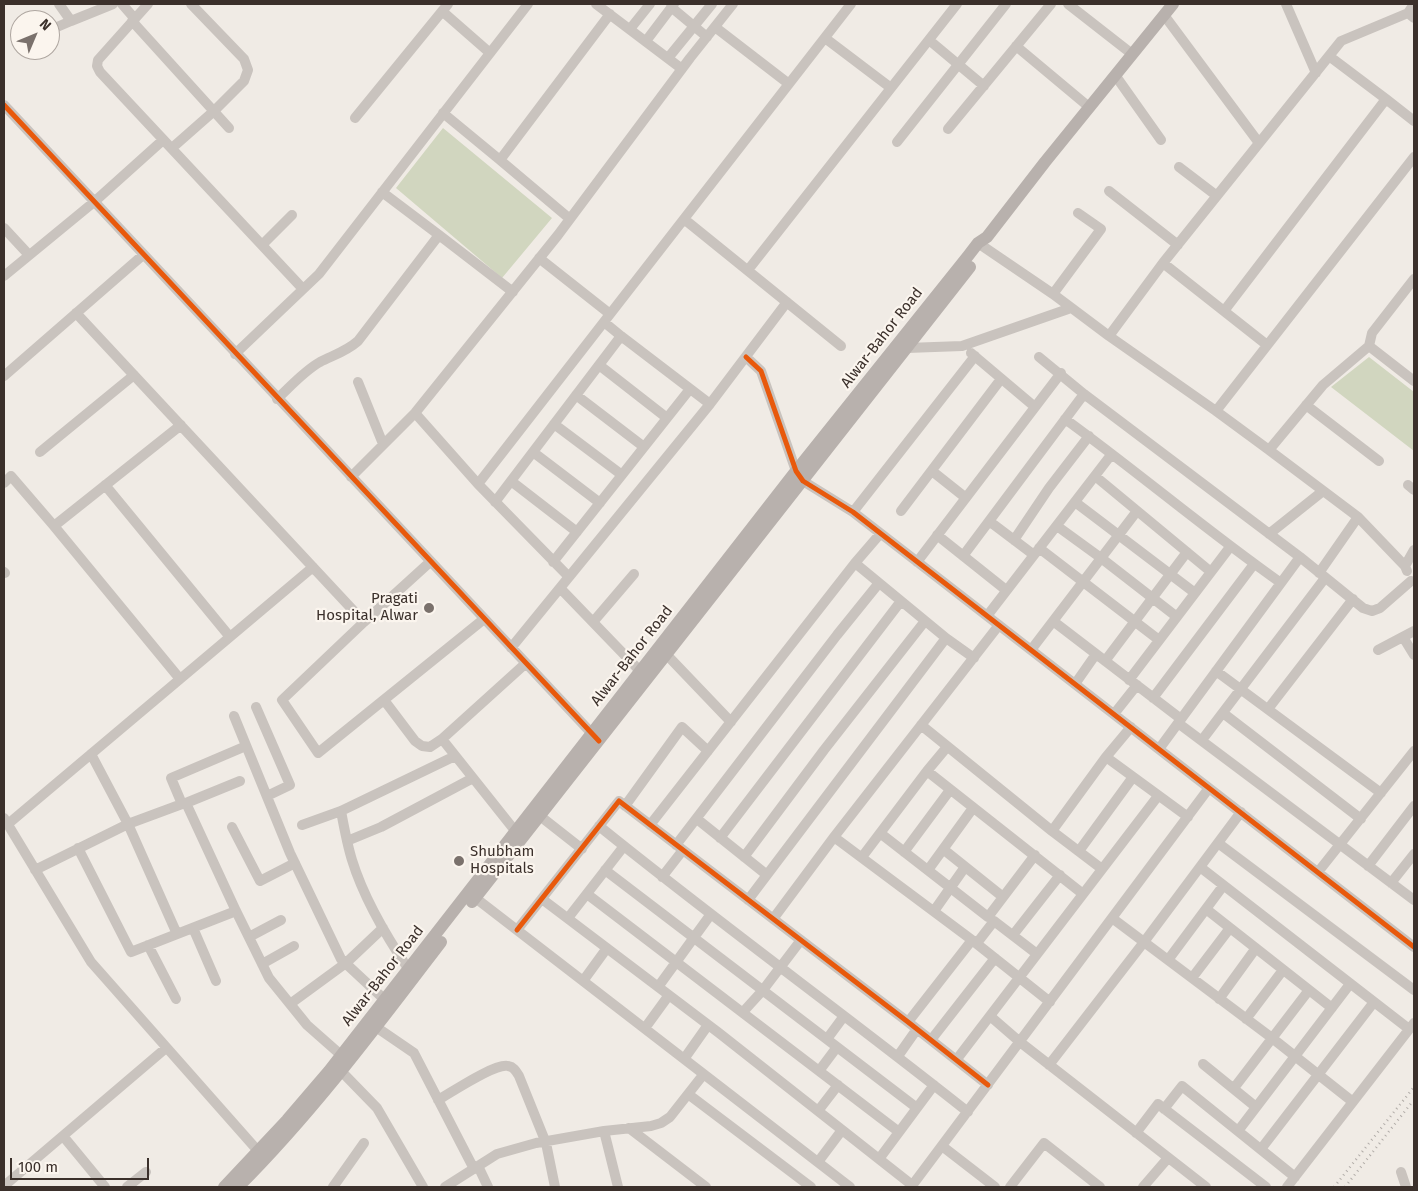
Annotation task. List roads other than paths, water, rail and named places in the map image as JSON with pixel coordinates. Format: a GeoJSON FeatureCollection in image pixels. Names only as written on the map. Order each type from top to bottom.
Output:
{"type":"FeatureCollection","features":[{"type":"Feature","properties":{"kind":"main road","name":"Alwar-Bahor Road"},"geometry":{"type":"LineString","coordinates":[[238,1187],[294,1127],[376,1028],[516,832],[666,654],[800,476],[1089,107],[1173,4]]}},
{"type":"Feature","properties":{"kind":"main road","name":"Alwar-Bahor Road"},"geometry":{"type":"LineString","coordinates":[[224,1187],[310,1094],[409,970],[540,816],[640,671],[936,312],[983,243]]}},
{"type":"Feature","properties":{"kind":"street"},"geometry":{"type":"LineString","coordinates":[[59,4],[71,21]]}},
{"type":"Feature","properties":{"kind":"street"},"geometry":{"type":"LineString","coordinates":[[60,26],[113,4]]}},
{"type":"Feature","properties":{"kind":"street"},"geometry":{"type":"LineString","coordinates":[[122,4],[133,20],[229,128]]}},
{"type":"Feature","properties":{"kind":"street"},"geometry":{"type":"LineString","coordinates":[[148,4],[98,60],[97,66],[100,72],[303,290]]}},
{"type":"Feature","properties":{"kind":"street"},"geometry":{"type":"LineString","coordinates":[[172,148],[214,111],[244,81],[248,70],[244,59],[191,4]]}},
{"type":"Feature","properties":{"kind":"street"},"geometry":{"type":"LineString","coordinates":[[235,354],[319,274],[528,4]]}},
{"type":"Feature","properties":{"kind":"street"},"geometry":{"type":"LineString","coordinates":[[596,4],[682,68]]}},
{"type":"Feature","properties":{"kind":"street"},"geometry":{"type":"LineString","coordinates":[[630,29],[650,4]]}},
{"type":"Feature","properties":{"kind":"street"},"geometry":{"type":"LineString","coordinates":[[668,58],[712,4]]}},
{"type":"Feature","properties":{"kind":"street"},"geometry":{"type":"LineString","coordinates":[[351,477],[414,413],[540,258],[682,68],[733,4]]}},
{"type":"Feature","properties":{"kind":"street"},"geometry":{"type":"LineString","coordinates":[[478,484],[851,4]]}},
{"type":"Feature","properties":{"kind":"street"},"geometry":{"type":"LineString","coordinates":[[748,270],[957,4]]}},
{"type":"Feature","properties":{"kind":"street"},"geometry":{"type":"LineString","coordinates":[[897,142],[1006,4]]}},
{"type":"Feature","properties":{"kind":"street"},"geometry":{"type":"LineString","coordinates":[[948,129],[1051,4]]}},
{"type":"Feature","properties":{"kind":"street"},"geometry":{"type":"LineString","coordinates":[[1286,4],[1316,73]]}},
{"type":"Feature","properties":{"kind":"street"},"geometry":{"type":"LineString","coordinates":[[1109,336],[1163,263],[1341,41],[1411,16],[1414,4]]}},
{"type":"Feature","properties":{"kind":"street"},"geometry":{"type":"LineString","coordinates":[[1073,5],[1132,54]]}},
{"type":"Feature","properties":{"kind":"street"},"geometry":{"type":"LineString","coordinates":[[646,41],[672,6],[707,37]]}},
{"type":"Feature","properties":{"kind":"street"},"geometry":{"type":"LineString","coordinates":[[355,118],[445,7],[490,53]]}},
{"type":"Feature","properties":{"kind":"street"},"geometry":{"type":"LineString","coordinates":[[500,160],[610,14]]}},
{"type":"Feature","properties":{"kind":"street"},"geometry":{"type":"LineString","coordinates":[[1164,15],[1259,143]]}},
{"type":"Feature","properties":{"kind":"street"},"geometry":{"type":"LineString","coordinates":[[715,27],[789,84]]}},
{"type":"Feature","properties":{"kind":"street"},"geometry":{"type":"LineString","coordinates":[[825,38],[891,88]]}},
{"type":"Feature","properties":{"kind":"street"},"geometry":{"type":"LineString","coordinates":[[929,40],[984,86]]}},
{"type":"Feature","properties":{"kind":"street"},"geometry":{"type":"LineString","coordinates":[[1016,46],[1089,107]]}},
{"type":"Feature","properties":{"kind":"street"},"geometry":{"type":"LineString","coordinates":[[1329,56],[1414,121]]}},
{"type":"Feature","properties":{"kind":"street"},"geometry":{"type":"LineString","coordinates":[[1115,76],[1161,140]]}},
{"type":"Feature","properties":{"kind":"street"},"geometry":{"type":"LineString","coordinates":[[1224,311],[1386,99]]}},
{"type":"Feature","properties":{"kind":"street"},"geometry":{"type":"LineString","coordinates":[[4,105],[595,738]]}},
{"type":"Feature","properties":{"kind":"street"},"geometry":{"type":"LineString","coordinates":[[444,113],[570,219]]}},
{"type":"Feature","properties":{"kind":"street"},"geometry":{"type":"LineString","coordinates":[[4,276],[94,202],[163,140]]}},
{"type":"Feature","properties":{"kind":"street"},"geometry":{"type":"LineString","coordinates":[[1216,411],[1414,157]]}},
{"type":"Feature","properties":{"kind":"street"},"geometry":{"type":"LineString","coordinates":[[1178,167],[1217,196]]}},
{"type":"Feature","properties":{"kind":"street"},"geometry":{"type":"LineString","coordinates":[[1109,191],[1178,245]]}},
{"type":"Feature","properties":{"kind":"street"},"geometry":{"type":"LineString","coordinates":[[382,192],[512,292]]}},
{"type":"Feature","properties":{"kind":"street"},"geometry":{"type":"LineString","coordinates":[[1053,294],[1101,229],[1078,213]]}},
{"type":"Feature","properties":{"kind":"street"},"geometry":{"type":"LineString","coordinates":[[262,245],[292,214]]}},
{"type":"Feature","properties":{"kind":"street"},"geometry":{"type":"LineString","coordinates":[[684,219],[841,346]]}},
{"type":"Feature","properties":{"kind":"street"},"geometry":{"type":"LineString","coordinates":[[4,228],[29,255]]}},
{"type":"Feature","properties":{"kind":"street"},"geometry":{"type":"LineString","coordinates":[[278,399],[302,375],[319,363],[348,350],[358,341],[439,235]]}},
{"type":"Feature","properties":{"kind":"street"},"geometry":{"type":"LineString","coordinates":[[983,243],[1109,336],[1216,411],[1358,517],[1405,566],[1413,582],[1380,608],[1372,610],[1364,608],[1300,557],[1084,394],[1039,357]]}},
{"type":"Feature","properties":{"kind":"street"},"geometry":{"type":"LineString","coordinates":[[4,376],[143,255]]}},
{"type":"Feature","properties":{"kind":"street"},"geometry":{"type":"LineString","coordinates":[[540,258],[607,318],[621,336],[710,404]]}},
{"type":"Feature","properties":{"kind":"street"},"geometry":{"type":"LineString","coordinates":[[1163,263],[1267,345]]}},
{"type":"Feature","properties":{"kind":"street"},"geometry":{"type":"LineString","coordinates":[[1269,450],[1323,385],[1369,346],[1372,333],[1414,280]]}},
{"type":"Feature","properties":{"kind":"street"},"geometry":{"type":"LineString","coordinates":[[511,648],[710,404],[787,302]]}},
{"type":"Feature","properties":{"kind":"street"},"geometry":{"type":"LineString","coordinates":[[906,348],[962,346],[1071,308]]}},
{"type":"Feature","properties":{"kind":"street"},"geometry":{"type":"LineString","coordinates":[[76,313],[364,622]]}},
{"type":"Feature","properties":{"kind":"street"},"geometry":{"type":"LineString","coordinates":[[495,502],[621,336]]}},
{"type":"Feature","properties":{"kind":"street"},"geometry":{"type":"LineString","coordinates":[[962,346],[1035,407]]}},
{"type":"Feature","properties":{"kind":"street"},"geometry":{"type":"LineString","coordinates":[[1369,346],[1414,379]]}},
{"type":"Feature","properties":{"kind":"street"},"geometry":{"type":"LineString","coordinates":[[853,512],[974,356]]}},
{"type":"Feature","properties":{"kind":"street"},"geometry":{"type":"LineString","coordinates":[[746,357],[761,371],[800,476],[853,512],[1414,947]]}},
{"type":"Feature","properties":{"kind":"street"},"geometry":{"type":"LineString","coordinates":[[598,365],[667,418]]}},
{"type":"Feature","properties":{"kind":"street"},"geometry":{"type":"LineString","coordinates":[[917,562],[1061,374]]}},
{"type":"Feature","properties":{"kind":"street"},"geometry":{"type":"LineString","coordinates":[[40,452],[134,375]]}},
{"type":"Feature","properties":{"kind":"street"},"geometry":{"type":"LineString","coordinates":[[902,511],[1001,379]]}},
{"type":"Feature","properties":{"kind":"street"},"geometry":{"type":"LineString","coordinates":[[358,382],[383,444]]}},
{"type":"Feature","properties":{"kind":"street"},"geometry":{"type":"LineString","coordinates":[[553,562],[690,389]]}},
{"type":"Feature","properties":{"kind":"street"},"geometry":{"type":"LineString","coordinates":[[963,556],[1084,394]]}},
{"type":"Feature","properties":{"kind":"street"},"geometry":{"type":"LineString","coordinates":[[576,395],[644,447]]}},
{"type":"Feature","properties":{"kind":"street"},"geometry":{"type":"LineString","coordinates":[[1306,405],[1379,461]]}},
{"type":"Feature","properties":{"kind":"street"},"geometry":{"type":"LineString","coordinates":[[414,413],[495,502],[569,577]]}},
{"type":"Feature","properties":{"kind":"street"},"geometry":{"type":"LineString","coordinates":[[1065,419],[1166,495],[1230,547],[1281,583]]}},
{"type":"Feature","properties":{"kind":"street"},"geometry":{"type":"LineString","coordinates":[[554,424],[622,475]]}},
{"type":"Feature","properties":{"kind":"street"},"geometry":{"type":"LineString","coordinates":[[54,526],[181,425]]}},
{"type":"Feature","properties":{"kind":"street"},"geometry":{"type":"LineString","coordinates":[[1014,540],[1049,488],[1089,436]]}},
{"type":"Feature","properties":{"kind":"street"},"geometry":{"type":"LineString","coordinates":[[533,452],[600,502]]}},
{"type":"Feature","properties":{"kind":"street"},"geometry":{"type":"LineString","coordinates":[[987,616],[1111,455]]}},
{"type":"Feature","properties":{"kind":"street"},"geometry":{"type":"LineString","coordinates":[[932,471],[966,498]]}},
{"type":"Feature","properties":{"kind":"street"},"geometry":{"type":"LineString","coordinates":[[4,482],[11,476],[180,679]]}},
{"type":"Feature","properties":{"kind":"street"},"geometry":{"type":"LineString","coordinates":[[1095,476],[1211,572]]}},
{"type":"Feature","properties":{"kind":"street"},"geometry":{"type":"LineString","coordinates":[[511,481],[577,532]]}},
{"type":"Feature","properties":{"kind":"street"},"geometry":{"type":"LineString","coordinates":[[106,485],[230,637]]}},
{"type":"Feature","properties":{"kind":"street"},"geometry":{"type":"LineString","coordinates":[[1269,534],[1323,491]]}},
{"type":"Feature","properties":{"kind":"street"},"geometry":{"type":"LineString","coordinates":[[1075,502],[1195,593]]}},
{"type":"Feature","properties":{"kind":"street"},"geometry":{"type":"LineString","coordinates":[[1031,650],[1137,511]]}},
{"type":"Feature","properties":{"kind":"street"},"geometry":{"type":"LineString","coordinates":[[1202,740],[1241,690],[1322,575],[1358,517]]}},
{"type":"Feature","properties":{"kind":"street"},"geometry":{"type":"LineString","coordinates":[[989,522],[1014,540],[1037,551],[1083,582],[1159,640]]}},
{"type":"Feature","properties":{"kind":"street"},"geometry":{"type":"LineString","coordinates":[[1057,526],[1177,617]]}},
{"type":"Feature","properties":{"kind":"street"},"geometry":{"type":"LineString","coordinates":[[650,825],[855,563],[880,534]]}},
{"type":"Feature","properties":{"kind":"street"},"geometry":{"type":"LineString","coordinates":[[937,535],[1006,590]]}},
{"type":"Feature","properties":{"kind":"street"},"geometry":{"type":"LineString","coordinates":[[1114,714],[1159,640],[1230,547]]}},
{"type":"Feature","properties":{"kind":"street"},"geometry":{"type":"LineString","coordinates":[[1405,566],[1414,550]]}},
{"type":"Feature","properties":{"kind":"street"},"geometry":{"type":"LineString","coordinates":[[1105,661],[1187,552]]}},
{"type":"Feature","properties":{"kind":"street"},"geometry":{"type":"LineString","coordinates":[[1158,749],[1300,557]]}},
{"type":"Feature","properties":{"kind":"street"},"geometry":{"type":"LineString","coordinates":[[430,562],[282,700],[318,753],[484,619]]}},
{"type":"Feature","properties":{"kind":"street"},"geometry":{"type":"LineString","coordinates":[[855,563],[946,638],[974,658]]}},
{"type":"Feature","properties":{"kind":"street"},"geometry":{"type":"LineString","coordinates":[[1153,698],[1254,564]]}},
{"type":"Feature","properties":{"kind":"street"},"geometry":{"type":"LineString","coordinates":[[258,1151],[91,962],[6,821],[91,754],[313,567]]}},
{"type":"Feature","properties":{"kind":"street"},"geometry":{"type":"LineString","coordinates":[[593,622],[634,574]]}},
{"type":"Feature","properties":{"kind":"street"},"geometry":{"type":"LineString","coordinates":[[662,877],[697,819],[837,635],[879,583]]}},
{"type":"Feature","properties":{"kind":"street"},"geometry":{"type":"LineString","coordinates":[[560,588],[640,671]]}},
{"type":"Feature","properties":{"kind":"street"},"geometry":{"type":"LineString","coordinates":[[1268,709],[1353,600]]}},
{"type":"Feature","properties":{"kind":"street"},"geometry":{"type":"LineString","coordinates":[[720,838],[901,601]]}},
{"type":"Feature","properties":{"kind":"street"},"geometry":{"type":"LineString","coordinates":[[744,856],[925,621]]}},
{"type":"Feature","properties":{"kind":"street"},"geometry":{"type":"LineString","coordinates":[[1053,621],[1133,682],[1202,740],[1414,900]]}},
{"type":"Feature","properties":{"kind":"street"},"geometry":{"type":"LineString","coordinates":[[773,919],[834,837],[999,625]]}},
{"type":"Feature","properties":{"kind":"street"},"geometry":{"type":"LineString","coordinates":[[1378,650],[1414,631]]}},
{"type":"Feature","properties":{"kind":"street"},"geometry":{"type":"LineString","coordinates":[[1403,637],[1414,655]]}},
{"type":"Feature","properties":{"kind":"street"},"geometry":{"type":"LineString","coordinates":[[748,900],[946,638]]}},
{"type":"Feature","properties":{"kind":"street"},"geometry":{"type":"LineString","coordinates":[[666,654],[731,722]]}},
{"type":"Feature","properties":{"kind":"street"},"geometry":{"type":"LineString","coordinates":[[1075,684],[1096,654]]}},
{"type":"Feature","properties":{"kind":"street"},"geometry":{"type":"LineString","coordinates":[[384,700],[415,741],[422,746],[430,747],[525,664]]}},
{"type":"Feature","properties":{"kind":"street"},"geometry":{"type":"LineString","coordinates":[[1216,671],[1381,793]]}},
{"type":"Feature","properties":{"kind":"street"},"geometry":{"type":"LineString","coordinates":[[256,706],[290,785],[267,796]]}},
{"type":"Feature","properties":{"kind":"street"},"geometry":{"type":"LineString","coordinates":[[1223,713],[1361,819]]}},
{"type":"Feature","properties":{"kind":"street"},"geometry":{"type":"LineString","coordinates":[[234,716],[295,863],[341,958],[385,1000]]}},
{"type":"Feature","properties":{"kind":"street"},"geometry":{"type":"LineString","coordinates":[[921,725],[1102,869]]}},
{"type":"Feature","properties":{"kind":"street"},"geometry":{"type":"LineString","coordinates":[[625,806],[682,727],[708,751]]}},
{"type":"Feature","properties":{"kind":"street"},"geometry":{"type":"LineString","coordinates":[[1052,831],[1106,757],[1131,727]]}},
{"type":"Feature","properties":{"kind":"street"},"geometry":{"type":"LineString","coordinates":[[442,738],[516,832]]}},
{"type":"Feature","properties":{"kind":"street"},"geometry":{"type":"LineString","coordinates":[[246,746],[171,778],[269,978],[307,1025],[341,1055]]}},
{"type":"Feature","properties":{"kind":"street"},"geometry":{"type":"LineString","coordinates":[[862,857],[927,771],[948,747]]}},
{"type":"Feature","properties":{"kind":"street"},"geometry":{"type":"LineString","coordinates":[[1318,872],[1414,751]]}},
{"type":"Feature","properties":{"kind":"street"},"geometry":{"type":"LineString","coordinates":[[91,754],[128,824],[176,934]]}},
{"type":"Feature","properties":{"kind":"street"},"geometry":{"type":"LineString","coordinates":[[302,825],[341,811],[455,756]]}},
{"type":"Feature","properties":{"kind":"street"},"geometry":{"type":"LineString","coordinates":[[1106,757],[1188,817]]}},
{"type":"Feature","properties":{"kind":"street"},"geometry":{"type":"LineString","coordinates":[[927,771],[1083,894]]}},
{"type":"Feature","properties":{"kind":"street"},"geometry":{"type":"LineString","coordinates":[[1078,851],[1133,777]]}},
{"type":"Feature","properties":{"kind":"street"},"geometry":{"type":"LineString","coordinates":[[347,841],[381,827],[473,778]]}},
{"type":"Feature","properties":{"kind":"street"},"geometry":{"type":"LineString","coordinates":[[35,870],[128,824],[240,781]]}},
{"type":"Feature","properties":{"kind":"street"},"geometry":{"type":"LineString","coordinates":[[542,899],[708,1024],[912,1186],[1209,788]]}},
{"type":"Feature","properties":{"kind":"street"},"geometry":{"type":"LineString","coordinates":[[904,852],[950,790]]}},
{"type":"Feature","properties":{"kind":"street"},"geometry":{"type":"LineString","coordinates":[[957,1059],[1158,796]]}},
{"type":"Feature","properties":{"kind":"street"},"geometry":{"type":"LineString","coordinates":[[517,930],[619,801],[957,1059],[988,1085]]}},
{"type":"Feature","properties":{"kind":"street"},"geometry":{"type":"LineString","coordinates":[[1368,866],[1414,806]]}},
{"type":"Feature","properties":{"kind":"street"},"geometry":{"type":"LineString","coordinates":[[928,870],[973,808]]}},
{"type":"Feature","properties":{"kind":"street"},"geometry":{"type":"LineString","coordinates":[[341,811],[351,859],[363,889],[389,941],[409,970]]}},
{"type":"Feature","properties":{"kind":"street"},"geometry":{"type":"LineString","coordinates":[[1048,1065],[1144,942],[1240,812]]}},
{"type":"Feature","properties":{"kind":"street"},"geometry":{"type":"LineString","coordinates":[[540,816],[582,849]]}},
{"type":"Feature","properties":{"kind":"street"},"geometry":{"type":"LineString","coordinates":[[697,819],[768,875]]}},
{"type":"Feature","properties":{"kind":"street"},"geometry":{"type":"LineString","coordinates":[[599,826],[662,877],[898,1056],[968,1112]]}},
{"type":"Feature","properties":{"kind":"street"},"geometry":{"type":"LineString","coordinates":[[232,828],[260,881],[295,863]]}},
{"type":"Feature","properties":{"kind":"street"},"geometry":{"type":"LineString","coordinates":[[880,833],[988,917],[1035,856]]}},
{"type":"Feature","properties":{"kind":"street"},"geometry":{"type":"LineString","coordinates":[[834,837],[934,911],[1050,1002]]}},
{"type":"Feature","properties":{"kind":"street"},"geometry":{"type":"LineString","coordinates":[[1218,843],[1414,990]]}},
{"type":"Feature","properties":{"kind":"street"},"geometry":{"type":"LineString","coordinates":[[568,918],[624,846]]}},
{"type":"Feature","properties":{"kind":"street"},"geometry":{"type":"LineString","coordinates":[[78,848],[131,952],[236,911]]}},
{"type":"Feature","properties":{"kind":"street"},"geometry":{"type":"LineString","coordinates":[[943,850],[1004,897]]}},
{"type":"Feature","properties":{"kind":"street"},"geometry":{"type":"LineString","coordinates":[[1391,883],[1414,854]]}},
{"type":"Feature","properties":{"kind":"street"},"geometry":{"type":"LineString","coordinates":[[934,911],[966,867]]}},
{"type":"Feature","properties":{"kind":"street"},"geometry":{"type":"LineString","coordinates":[[1200,868],[1374,1002],[1412,1026],[1287,1187]]}},
{"type":"Feature","properties":{"kind":"street"},"geometry":{"type":"LineString","coordinates":[[606,870],[917,1108]]}},
{"type":"Feature","properties":{"kind":"street"},"geometry":{"type":"LineString","coordinates":[[1013,935],[1060,875]]}},
{"type":"Feature","properties":{"kind":"street"},"geometry":{"type":"LineString","coordinates":[[1168,960],[1223,886]]}},
{"type":"Feature","properties":{"kind":"street"},"geometry":{"type":"LineString","coordinates":[[587,894],[899,1132]]}},
{"type":"Feature","properties":{"kind":"street"},"geometry":{"type":"LineString","coordinates":[[472,895],[850,1187]]}},
{"type":"Feature","properties":{"kind":"street"},"geometry":{"type":"LineString","coordinates":[[1206,909],[1332,1008]]}},
{"type":"Feature","properties":{"kind":"street"},"geometry":{"type":"LineString","coordinates":[[658,986],[711,914]]}},
{"type":"Feature","properties":{"kind":"street"},"geometry":{"type":"LineString","coordinates":[[1112,918],[1272,1038],[1317,1076],[1353,1102]]}},
{"type":"Feature","properties":{"kind":"street"},"geometry":{"type":"LineString","coordinates":[[249,937],[281,920]]}},
{"type":"Feature","properties":{"kind":"street"},"geometry":{"type":"LineString","coordinates":[[908,1022],[974,942],[994,921],[1037,954]]}},
{"type":"Feature","properties":{"kind":"street"},"geometry":{"type":"LineString","coordinates":[[193,928],[216,981]]}},
{"type":"Feature","properties":{"kind":"street"},"geometry":{"type":"LineString","coordinates":[[290,1004],[346,963],[383,928]]}},
{"type":"Feature","properties":{"kind":"street"},"geometry":{"type":"LineString","coordinates":[[1192,978],[1230,928]]}},
{"type":"Feature","properties":{"kind":"street"},"geometry":{"type":"LineString","coordinates":[[743,1012],[763,990],[801,940]]}},
{"type":"Feature","properties":{"kind":"street"},"geometry":{"type":"LineString","coordinates":[[148,945],[176,999]]}},
{"type":"Feature","properties":{"kind":"street"},"geometry":{"type":"LineString","coordinates":[[262,964],[294,946]]}},
{"type":"Feature","properties":{"kind":"street"},"geometry":{"type":"LineString","coordinates":[[583,981],[607,948]]}},
{"type":"Feature","properties":{"kind":"street"},"geometry":{"type":"LineString","coordinates":[[1219,999],[1256,948]]}},
{"type":"Feature","properties":{"kind":"street"},"geometry":{"type":"LineString","coordinates":[[931,1040],[995,958]]}},
{"type":"Feature","properties":{"kind":"street"},"geometry":{"type":"LineString","coordinates":[[1246,1019],[1283,970]]}},
{"type":"Feature","properties":{"kind":"street"},"geometry":{"type":"LineString","coordinates":[[1238,1131],[1350,984]]}},
{"type":"Feature","properties":{"kind":"street"},"geometry":{"type":"LineString","coordinates":[[1234,1088],[1309,990]]}},
{"type":"Feature","properties":{"kind":"street"},"geometry":{"type":"LineString","coordinates":[[644,1028],[669,995]]}},
{"type":"Feature","properties":{"kind":"street"},"geometry":{"type":"LineString","coordinates":[[1261,1149],[1374,1002]]}},
{"type":"Feature","properties":{"kind":"street"},"geometry":{"type":"LineString","coordinates":[[827,1039],[844,1016]]}},
{"type":"Feature","properties":{"kind":"street"},"geometry":{"type":"LineString","coordinates":[[990,1016],[1048,1065],[1206,1187]]}},
{"type":"Feature","properties":{"kind":"street"},"geometry":{"type":"LineString","coordinates":[[684,1059],[708,1024]]}},
{"type":"Feature","properties":{"kind":"street"},"geometry":{"type":"LineString","coordinates":[[376,1028],[414,1053],[438,1100],[488,1187]]}},
{"type":"Feature","properties":{"kind":"street"},"geometry":{"type":"LineString","coordinates":[[898,1056],[917,1029]]}},
{"type":"Feature","properties":{"kind":"street"},"geometry":{"type":"LineString","coordinates":[[819,1071],[837,1047]]}},
{"type":"Feature","properties":{"kind":"street"},"geometry":{"type":"LineString","coordinates":[[4,1186],[166,1048]]}},
{"type":"Feature","properties":{"kind":"street"},"geometry":{"type":"LineString","coordinates":[[1203,1064],[1256,1107]]}},
{"type":"Feature","properties":{"kind":"street"},"geometry":{"type":"LineString","coordinates":[[438,1100],[494,1067],[506,1065],[514,1068],[520,1076],[546,1142],[555,1187]]}},
{"type":"Feature","properties":{"kind":"street"},"geometry":{"type":"LineString","coordinates":[[341,1071],[377,1108],[423,1187]]}},
{"type":"Feature","properties":{"kind":"street"},"geometry":{"type":"LineString","coordinates":[[445,1187],[497,1154],[536,1143],[661,1123],[670,1117],[703,1075]]}},
{"type":"Feature","properties":{"kind":"street"},"geometry":{"type":"LineString","coordinates":[[818,1112],[838,1085]]}},
{"type":"Feature","properties":{"kind":"street"},"geometry":{"type":"LineString","coordinates":[[879,1159],[934,1085]]}},
{"type":"Feature","properties":{"kind":"street"},"geometry":{"type":"LineString","coordinates":[[1164,1109],[1182,1086],[1295,1176]]}},
{"type":"Feature","properties":{"kind":"street"},"geometry":{"type":"LineString","coordinates":[[688,1094],[811,1187]]}},
{"type":"Feature","properties":{"kind":"street"},"geometry":{"type":"LineString","coordinates":[[1136,1133],[1158,1104],[1266,1187]]}},
{"type":"Feature","properties":{"kind":"street"},"geometry":{"type":"LineString","coordinates":[[629,1128],[706,1187]]}},
{"type":"Feature","properties":{"kind":"street"},"geometry":{"type":"LineString","coordinates":[[818,1162],[842,1130]]}},
{"type":"Feature","properties":{"kind":"street"},"geometry":{"type":"LineString","coordinates":[[604,1131],[618,1187]]}},
{"type":"Feature","properties":{"kind":"street"},"geometry":{"type":"LineString","coordinates":[[63,1136],[105,1187]]}},
{"type":"Feature","properties":{"kind":"street"},"geometry":{"type":"LineString","coordinates":[[1010,1187],[1044,1143],[1100,1187]]}},
{"type":"Feature","properties":{"kind":"street"},"geometry":{"type":"LineString","coordinates":[[333,1187],[364,1144]]}},
{"type":"Feature","properties":{"kind":"street"},"geometry":{"type":"LineString","coordinates":[[942,1146],[995,1187]]}},
{"type":"Feature","properties":{"kind":"street"},"geometry":{"type":"LineString","coordinates":[[1143,1187],[1168,1158]]}},
{"type":"Feature","properties":{"kind":"street"},"geometry":{"type":"LineString","coordinates":[[127,1187],[146,1172]]}},
{"type":"Feature","properties":{"kind":"street"},"geometry":{"type":"LineString","coordinates":[[1401,1172],[1406,1187]]}},
{"type":"Feature","properties":{"kind":"railway"},"geometry":{"type":"LineString","coordinates":[[1334,1187],[1414,1087]]}},
{"type":"Feature","properties":{"kind":"railway"},"geometry":{"type":"LineString","coordinates":[[1345,1187],[1413,1101]]}},
{"type":"Feature","properties":{"kind":"place","name":"Pragati Hospital, Alwar"},"geometry":{"type":"Point","coordinates":[429,608]}},
{"type":"Feature","properties":{"kind":"place","name":"Shubham Hospitals"},"geometry":{"type":"Point","coordinates":[459,861]}}]}
